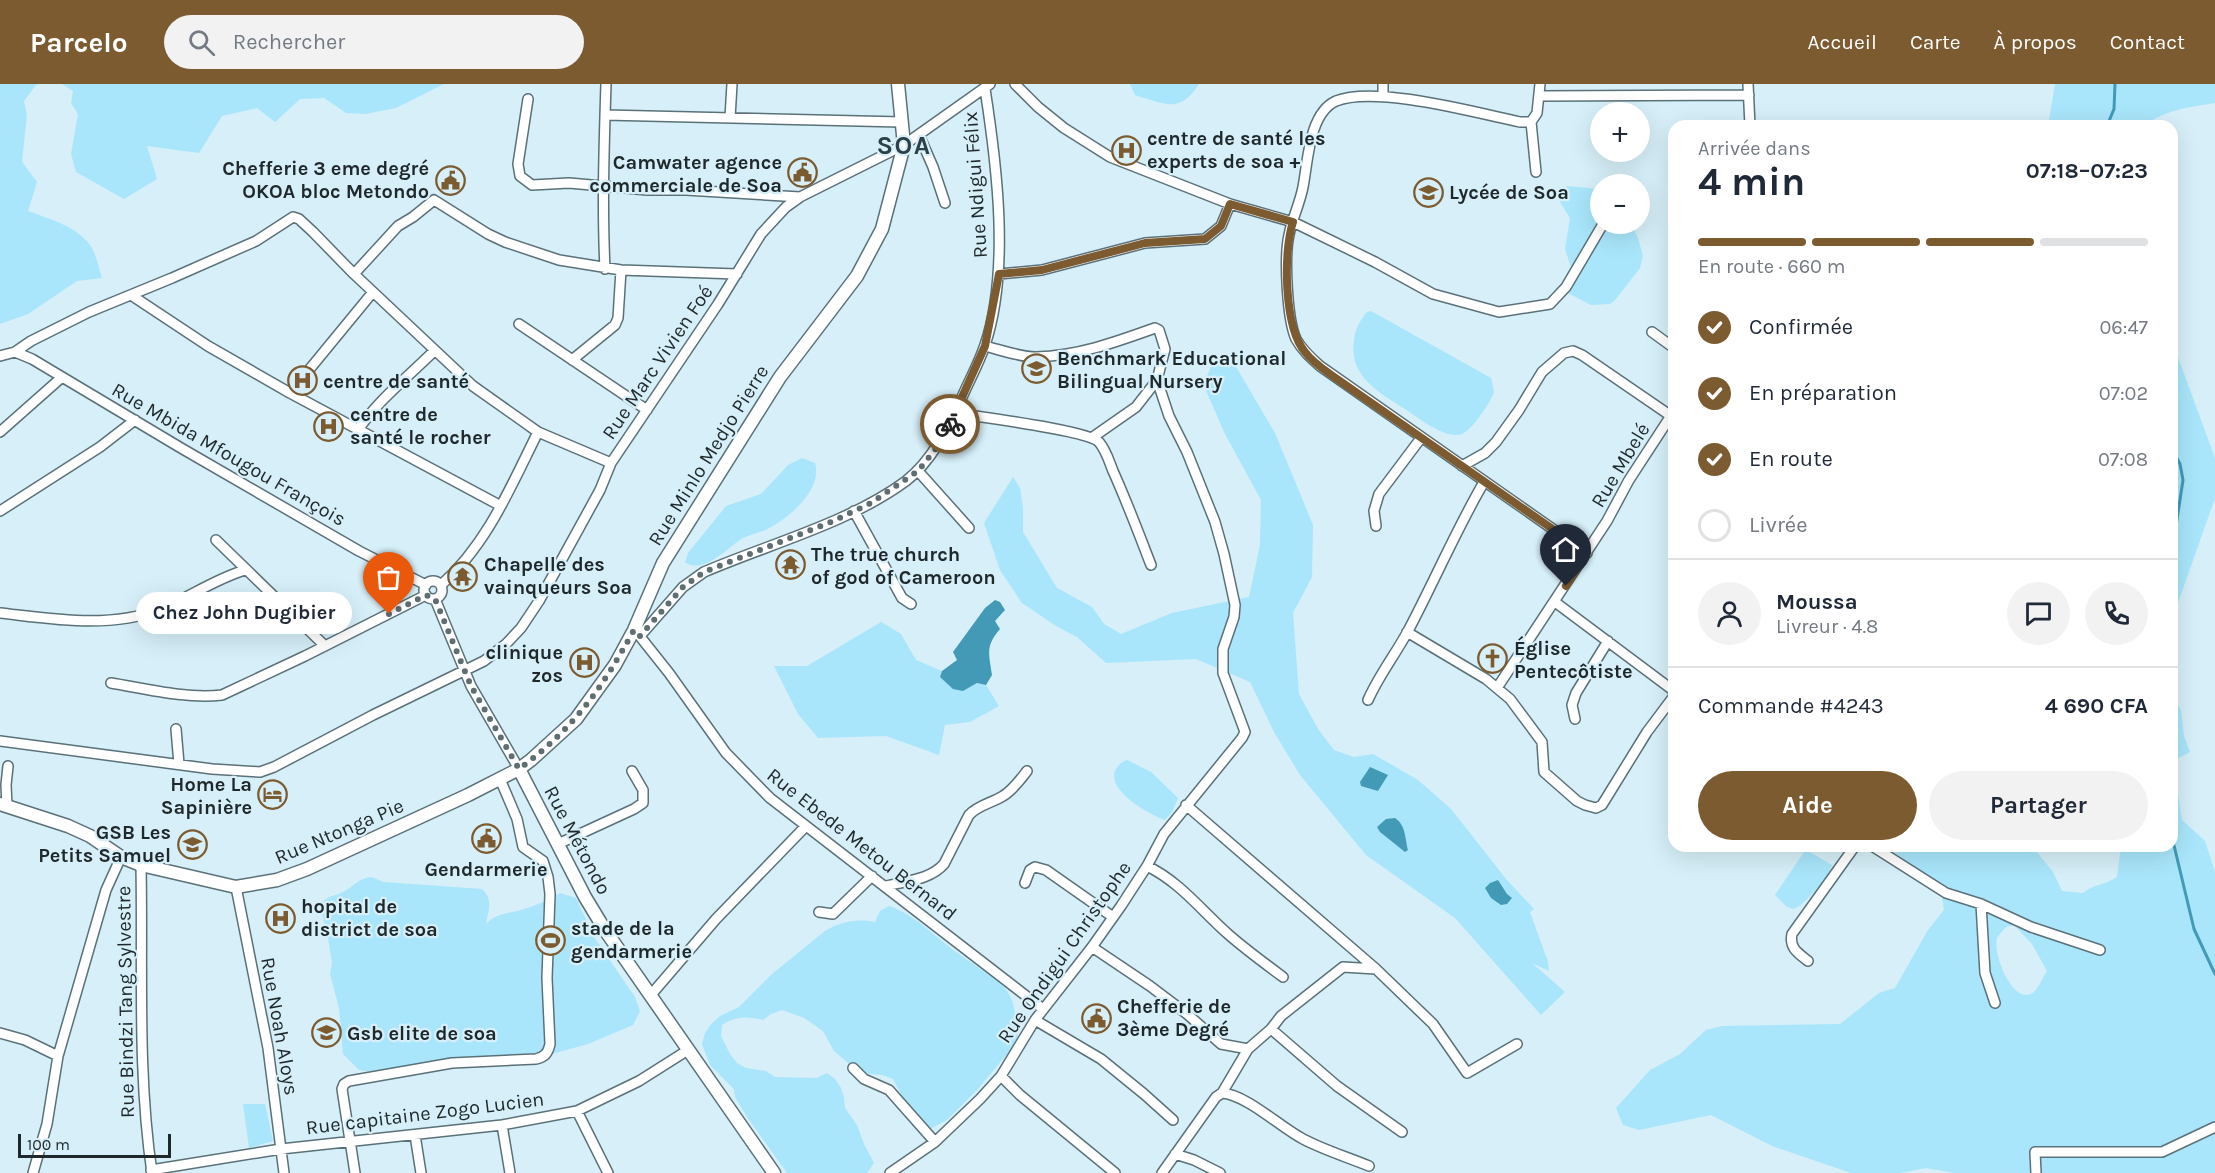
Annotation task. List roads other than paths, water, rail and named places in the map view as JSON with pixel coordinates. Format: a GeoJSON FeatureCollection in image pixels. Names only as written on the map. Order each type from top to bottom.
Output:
{"type":"FeatureCollection","features":[{"type":"Feature","properties":{"kind":"street"},"geometry":{"type":"LineString","coordinates":[[605,269],[602,206],[605,184],[606,84]]}},
{"type":"Feature","properties":{"kind":"street"},"geometry":{"type":"LineString","coordinates":[[730,118],[732,84]]}},
{"type":"Feature","properties":{"kind":"street","name":"Rue Minlo Medjo Pierre"},"geometry":{"type":"LineString","coordinates":[[519,769],[576,719],[637,633],[663,563],[780,377],[857,276],[882,229],[904,145],[898,84]]}},
{"type":"Feature","properties":{"kind":"street"},"geometry":{"type":"LineString","coordinates":[[1015,84],[1038,108],[1064,128],[1110,157],[1230,204],[1293,222],[1376,262],[1433,294],[1499,312],[1550,304],[1566,287],[1597,234]]}},
{"type":"Feature","properties":{"kind":"street"},"geometry":{"type":"LineString","coordinates":[[1383,84],[1383,96]]}},
{"type":"Feature","properties":{"kind":"street"},"geometry":{"type":"LineString","coordinates":[[1536,172],[1531,122],[1537,113],[1540,84]]}},
{"type":"Feature","properties":{"kind":"street"},"geometry":{"type":"LineString","coordinates":[[1748,84],[1750,120]]}},
{"type":"Feature","properties":{"kind":"street","name":"Rue Marc Vivien Foé"},"geometry":{"type":"LineString","coordinates":[[131,294],[256,241],[293,217],[299,219],[473,386],[538,432],[611,463],[737,274],[761,234],[786,207],[800,197],[904,145],[987,87]]}},
{"type":"Feature","properties":{"kind":"street","name":"Rue Ndigui Félix"},"geometry":{"type":"LineString","coordinates":[[637,633],[683,587],[704,572],[871,503],[918,471],[938,446],[985,346],[999,274],[997,197],[987,87]]}},
{"type":"Feature","properties":{"kind":"street"},"geometry":{"type":"LineString","coordinates":[[1540,96],[1749,95]]}},
{"type":"Feature","properties":{"kind":"street"},"geometry":{"type":"LineString","coordinates":[[1531,122],[1520,122],[1453,107],[1383,96],[1335,101],[1324,110],[1315,123],[1302,194],[1289,234],[1286,260],[1287,287],[1295,337],[1305,352],[1320,366],[1587,553]]}},
{"type":"Feature","properties":{"kind":"street"},"geometry":{"type":"LineString","coordinates":[[528,99],[518,164],[520,176],[532,185],[605,184],[647,190],[800,197]]}},
{"type":"Feature","properties":{"kind":"street"},"geometry":{"type":"LineString","coordinates":[[605,115],[902,122]]}},
{"type":"Feature","properties":{"kind":"street"},"geometry":{"type":"LineString","coordinates":[[919,135],[945,203]]}},
{"type":"Feature","properties":{"kind":"street"},"geometry":{"type":"LineString","coordinates":[[354,274],[398,226],[434,200],[488,234],[559,260],[605,269],[737,274]]}},
{"type":"Feature","properties":{"kind":"street"},"geometry":{"type":"LineString","coordinates":[[999,274],[1042,270],[1145,243],[1205,239],[1221,226],[1230,204]]}},
{"type":"Feature","properties":{"kind":"street"},"geometry":{"type":"LineString","coordinates":[[572,360],[615,326],[618,318],[621,270]]}},
{"type":"Feature","properties":{"kind":"street"},"geometry":{"type":"LineString","coordinates":[[290,393],[374,292]]}},
{"type":"Feature","properties":{"kind":"street"},"geometry":{"type":"LineString","coordinates":[[0,356],[15,352],[40,336],[131,294],[208,345],[290,393],[501,506]]}},
{"type":"Feature","properties":{"kind":"street"},"geometry":{"type":"LineString","coordinates":[[519,324],[647,411]]}},
{"type":"Feature","properties":{"kind":"street"},"geometry":{"type":"LineString","coordinates":[[985,346],[1034,357],[1089,350],[1155,328],[1161,333],[1165,344],[1157,380],[1136,407],[1093,437]]}},
{"type":"Feature","properties":{"kind":"street"},"geometry":{"type":"LineString","coordinates":[[1652,332],[1668,344]]}},
{"type":"Feature","properties":{"kind":"street"},"geometry":{"type":"LineString","coordinates":[[357,430],[383,398],[434,351]]}},
{"type":"Feature","properties":{"kind":"street"},"geometry":{"type":"LineString","coordinates":[[1462,466],[1485,453],[1496,442],[1519,411],[1542,372],[1564,353],[1573,351],[1582,355],[1668,410]]}},
{"type":"Feature","properties":{"kind":"street","name":"Rue Mbida Mfougou François"},"geometry":{"type":"LineString","coordinates":[[15,352],[32,359],[429,593]]}},
{"type":"Feature","properties":{"kind":"street"},"geometry":{"type":"LineString","coordinates":[[0,432],[61,378]]}},
{"type":"Feature","properties":{"kind":"street","name":"Rue Ondigui Christophe"},"geometry":{"type":"LineString","coordinates":[[890,1173],[935,1142],[1001,1076],[1035,1020],[1113,917],[1147,866],[1164,834],[1245,732],[1222,673],[1223,649],[1234,617],[1235,606],[1224,554],[1215,522],[1187,452],[1166,409],[1157,380]]}},
{"type":"Feature","properties":{"kind":"street"},"geometry":{"type":"LineString","coordinates":[[955,413],[1006,420],[1093,437],[1103,447],[1151,565]]}},
{"type":"Feature","properties":{"kind":"street","name":"Rue Mbelé"},"geometry":{"type":"LineString","coordinates":[[1497,688],[1607,522],[1629,480],[1668,419]]}},
{"type":"Feature","properties":{"kind":"street"},"geometry":{"type":"LineString","coordinates":[[0,511],[100,447],[135,420]]}},
{"type":"Feature","properties":{"kind":"street"},"geometry":{"type":"LineString","coordinates":[[441,585],[476,547],[501,506],[538,432]]}},
{"type":"Feature","properties":{"kind":"street"},"geometry":{"type":"LineString","coordinates":[[1376,526],[1374,511],[1379,494],[1421,438]]}},
{"type":"Feature","properties":{"kind":"street"},"geometry":{"type":"LineString","coordinates":[[0,741],[244,771],[260,772],[274,767],[373,715],[464,672],[484,661],[506,644],[531,613],[600,490],[611,463]]}},
{"type":"Feature","properties":{"kind":"street"},"geometry":{"type":"LineString","coordinates":[[918,471],[969,528]]}},
{"type":"Feature","properties":{"kind":"street"},"geometry":{"type":"LineString","coordinates":[[1368,700],[1376,682],[1407,632],[1484,482]]}},
{"type":"Feature","properties":{"kind":"street"},"geometry":{"type":"LineString","coordinates":[[854,511],[902,598],[911,604]]}},
{"type":"Feature","properties":{"kind":"street"},"geometry":{"type":"LineString","coordinates":[[216,540],[325,646]]}},
{"type":"Feature","properties":{"kind":"street"},"geometry":{"type":"LineString","coordinates":[[0,613],[84,621],[134,616],[161,609],[228,575],[245,570]]}},
{"type":"Feature","properties":{"kind":"street"},"geometry":{"type":"LineString","coordinates":[[429,593],[432,582],[441,585]]}},
{"type":"Feature","properties":{"kind":"street"},"geometry":{"type":"LineString","coordinates":[[111,683],[172,693],[207,697],[222,696],[429,593],[442,592],[441,585]]}},
{"type":"Feature","properties":{"kind":"street","name":"Rue Métondo"},"geometry":{"type":"LineString","coordinates":[[429,593],[464,672],[605,930],[774,1173]]}},
{"type":"Feature","properties":{"kind":"street"},"geometry":{"type":"LineString","coordinates":[[1555,602],[1668,687]]}},
{"type":"Feature","properties":{"kind":"street"},"geometry":{"type":"LineString","coordinates":[[1407,632],[1470,668],[1514,704],[1540,740],[1543,747],[1543,767],[1548,777],[1585,806],[1596,808],[1602,805],[1642,740],[1668,704]]}},
{"type":"Feature","properties":{"kind":"street","name":"Rue Ebede Metou Bernard"},"geometry":{"type":"LineString","coordinates":[[637,633],[699,713],[726,753],[770,798],[1043,1009]]}},
{"type":"Feature","properties":{"kind":"street"},"geometry":{"type":"LineString","coordinates":[[1575,719],[1572,705],[1576,693],[1608,641]]}},
{"type":"Feature","properties":{"kind":"street"},"geometry":{"type":"LineString","coordinates":[[1662,683],[1668,682]]}},
{"type":"Feature","properties":{"kind":"street"},"geometry":{"type":"LineString","coordinates":[[176,729],[179,764]]}},
{"type":"Feature","properties":{"kind":"street"},"geometry":{"type":"LineString","coordinates":[[3,805],[8,766]]}},
{"type":"Feature","properties":{"kind":"street","name":"Rue Ntonga Pie"},"geometry":{"type":"LineString","coordinates":[[3,805],[82,832],[121,857],[141,865],[236,887],[277,880],[307,869],[519,769]]}},
{"type":"Feature","properties":{"kind":"street"},"geometry":{"type":"LineString","coordinates":[[558,844],[643,803],[643,790],[632,771]]}},
{"type":"Feature","properties":{"kind":"street"},"geometry":{"type":"LineString","coordinates":[[886,886],[938,871],[974,809],[1003,796],[1027,771]]}},
{"type":"Feature","properties":{"kind":"street"},"geometry":{"type":"LineString","coordinates":[[356,1173],[342,1089],[344,1084],[349,1081],[452,1063],[536,1059],[548,1052],[550,1044],[547,978],[550,894],[548,878],[543,861],[523,847],[517,819],[500,779]]}},
{"type":"Feature","properties":{"kind":"street"},"geometry":{"type":"LineString","coordinates":[[1186,806],[1376,969],[1433,1024],[1467,1073],[1517,1044]]}},
{"type":"Feature","properties":{"kind":"street"},"geometry":{"type":"LineString","coordinates":[[650,996],[716,919],[805,827]]}},
{"type":"Feature","properties":{"kind":"street"},"geometry":{"type":"LineString","coordinates":[[1808,961],[1793,948],[1792,934],[1851,852]]}},
{"type":"Feature","properties":{"kind":"street"},"geometry":{"type":"LineString","coordinates":[[1881,852],[1946,893],[1981,904],[2031,927],[2100,950]]}},
{"type":"Feature","properties":{"kind":"street"},"geometry":{"type":"LineString","coordinates":[[33,1173],[47,1124],[58,1056],[106,890],[121,857]]}},
{"type":"Feature","properties":{"kind":"street","name":"Rue Bindzi Tang Sylvestre"},"geometry":{"type":"LineString","coordinates":[[141,865],[141,1052],[145,1127],[152,1172]]}},
{"type":"Feature","properties":{"kind":"street"},"geometry":{"type":"LineString","coordinates":[[1147,866],[1166,876],[1181,888],[1227,933],[1282,977]]}},
{"type":"Feature","properties":{"kind":"street"},"geometry":{"type":"LineString","coordinates":[[1025,883],[1030,870],[1035,867],[1046,870],[1113,917]]}},
{"type":"Feature","properties":{"kind":"street"},"geometry":{"type":"LineString","coordinates":[[819,912],[833,914],[872,876]]}},
{"type":"Feature","properties":{"kind":"street","name":"Rue Noah Aloys"},"geometry":{"type":"LineString","coordinates":[[236,887],[268,1048],[284,1173]]}},
{"type":"Feature","properties":{"kind":"street"},"geometry":{"type":"LineString","coordinates":[[1981,904],[1986,973],[1995,1003]]}},
{"type":"Feature","properties":{"kind":"street"},"geometry":{"type":"LineString","coordinates":[[1092,947],[1150,986],[1221,1044],[1248,1049]]}},
{"type":"Feature","properties":{"kind":"street"},"geometry":{"type":"LineString","coordinates":[[1162,1173],[1216,1097],[1222,1093],[1248,1049],[1271,1029],[1281,1016],[1343,967],[1376,969]]}},
{"type":"Feature","properties":{"kind":"street"},"geometry":{"type":"LineString","coordinates":[[1035,1020],[1101,1059],[1173,1120]]}},
{"type":"Feature","properties":{"kind":"street"},"geometry":{"type":"LineString","coordinates":[[1271,1029],[1337,1086],[1402,1132]]}},
{"type":"Feature","properties":{"kind":"street"},"geometry":{"type":"LineString","coordinates":[[0,1033],[25,1040],[58,1056]]}},
{"type":"Feature","properties":{"kind":"street","name":"Rue capitaine Zogo Lucien"},"geometry":{"type":"LineString","coordinates":[[152,1172],[281,1149],[502,1125],[577,1111],[639,1081],[688,1050]]}},
{"type":"Feature","properties":{"kind":"street"},"geometry":{"type":"LineString","coordinates":[[853,1068],[864,1078],[890,1089],[935,1142]]}},
{"type":"Feature","properties":{"kind":"street"},"geometry":{"type":"LineString","coordinates":[[1001,1076],[1020,1095],[1115,1173]]}},
{"type":"Feature","properties":{"kind":"street"},"geometry":{"type":"LineString","coordinates":[[1222,1093],[1230,1093],[1303,1139],[1369,1166]]}},
{"type":"Feature","properties":{"kind":"street"},"geometry":{"type":"LineString","coordinates":[[577,1111],[608,1173]]}},
{"type":"Feature","properties":{"kind":"street"},"geometry":{"type":"LineString","coordinates":[[502,1125],[510,1173]]}},
{"type":"Feature","properties":{"kind":"street"},"geometry":{"type":"LineString","coordinates":[[2036,1173],[2036,1152],[2162,1152],[2215,1127]]}},
{"type":"Feature","properties":{"kind":"street"},"geometry":{"type":"LineString","coordinates":[[415,1135],[421,1173]]}},
{"type":"Feature","properties":{"kind":"street"},"geometry":{"type":"LineString","coordinates":[[1175,1154],[1221,1173]]}},
{"type":"Feature","properties":{"kind":"waterway"},"geometry":{"type":"LineString","coordinates":[[2109,120],[2114,109],[2115,84]]}},
{"type":"Feature","properties":{"kind":"waterway"},"geometry":{"type":"LineString","coordinates":[[2178,460],[2183,480],[2178,513]]}},
{"type":"Feature","properties":{"kind":"waterway"},"geometry":{"type":"LineString","coordinates":[[2176,852],[2194,929],[2215,974]]}},
{"type":"Feature","properties":{"kind":"place","name":"centre de santé les experts de soa +"},"geometry":{"type":"Point","coordinates":[1126,150]}},
{"type":"Feature","properties":{"kind":"place","name":"Camwater agence commerciale de Soa"},"geometry":{"type":"Point","coordinates":[803,173]}},
{"type":"Feature","properties":{"kind":"place","name":"Chefferie 3 eme degré OKOA bloc Metondo"},"geometry":{"type":"Point","coordinates":[450,180]}},
{"type":"Feature","properties":{"kind":"place","name":"Lycée de Soa"},"geometry":{"type":"Point","coordinates":[1428,192]}},
{"type":"Feature","properties":{"kind":"place","name":"Benchmark Educational Bilingual Nursery"},"geometry":{"type":"Point","coordinates":[1036,369]}},
{"type":"Feature","properties":{"kind":"place","name":"centre de santé"},"geometry":{"type":"Point","coordinates":[302,381]}},
{"type":"Feature","properties":{"kind":"place","name":"centre de santé le rocher"},"geometry":{"type":"Point","coordinates":[329,426]}},
{"type":"Feature","properties":{"kind":"place","name":"The true church of god of Cameroon"},"geometry":{"type":"Point","coordinates":[790,565]}},
{"type":"Feature","properties":{"kind":"place","name":"Chapelle des vainqueurs Soa"},"geometry":{"type":"Point","coordinates":[463,576]}},
{"type":"Feature","properties":{"kind":"place","name":"Chez John Dugibier"},"geometry":{"type":"Point","coordinates":[389,614]}},
{"type":"Feature","properties":{"kind":"place","name":"Église Pentecôtiste"},"geometry":{"type":"Point","coordinates":[1493,659]}},
{"type":"Feature","properties":{"kind":"place","name":"clinique zos"},"geometry":{"type":"Point","coordinates":[584,663]}},
{"type":"Feature","properties":{"kind":"place","name":"Home La Sapinière"},"geometry":{"type":"Point","coordinates":[273,795]}},
{"type":"Feature","properties":{"kind":"place","name":"Gendarmerie"},"geometry":{"type":"Point","coordinates":[486,838]}},
{"type":"Feature","properties":{"kind":"place","name":"GSB Les Petits Samuel"},"geometry":{"type":"Point","coordinates":[192,844]}},
{"type":"Feature","properties":{"kind":"place","name":"hopital de district de soa"},"geometry":{"type":"Point","coordinates":[280,918]}},
{"type":"Feature","properties":{"kind":"place","name":"stade de la gendarmerie"},"geometry":{"type":"Point","coordinates":[550,940]}},
{"type":"Feature","properties":{"kind":"place","name":"Chefferie de 3ème Degré"},"geometry":{"type":"Point","coordinates":[1096,1018]}},
{"type":"Feature","properties":{"kind":"place","name":"Gsb elite de soa"},"geometry":{"type":"Point","coordinates":[326,1033]}},
{"type":"Feature","properties":{"kind":"district","name":"SOA"},"geometry":{"type":"Point","coordinates":[904,145]}}]}
